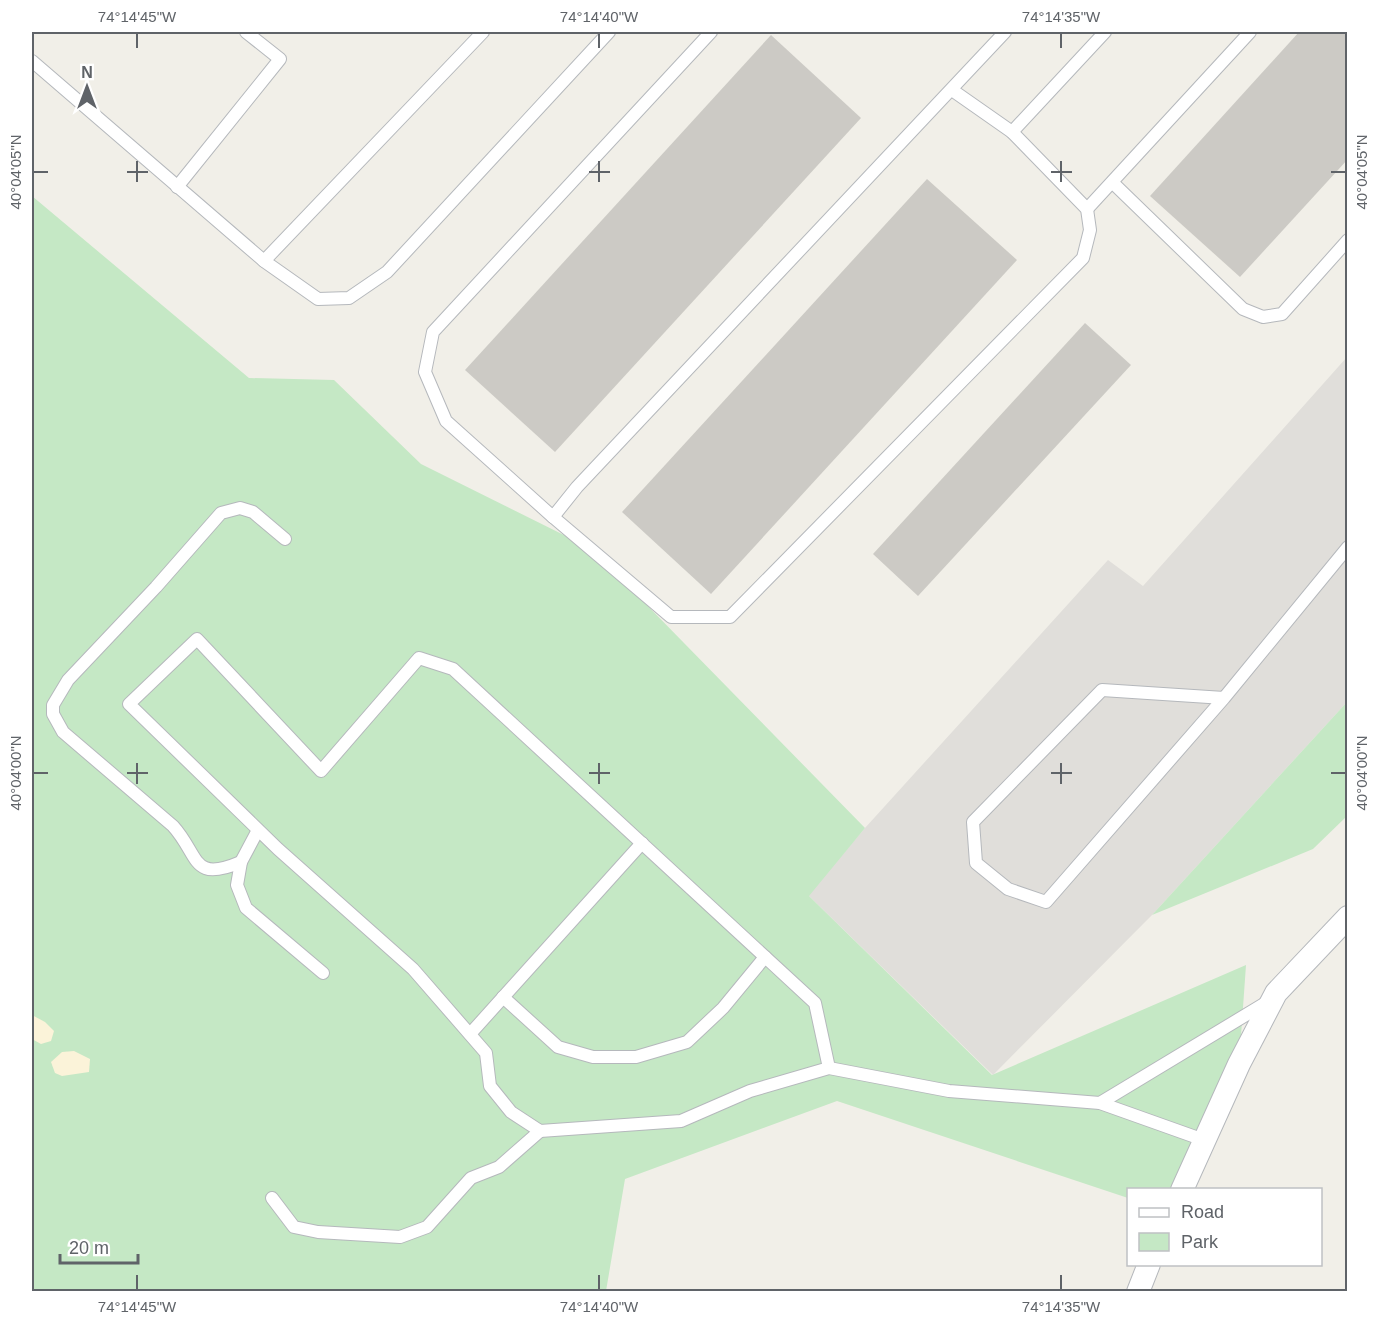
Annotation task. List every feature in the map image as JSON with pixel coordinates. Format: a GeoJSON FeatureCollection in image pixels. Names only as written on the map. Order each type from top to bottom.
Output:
{"type":"FeatureCollection","features":[{"type":"Feature","properties":{"kind":"street"},"geometry":{"type":"LineString","coordinates":[[1183,1188],[1239,1064],[1273,998],[1347,917]]}},
{"type":"Feature","properties":{"kind":"street"},"geometry":{"type":"LineString","coordinates":[[1138,1292],[1148,1266]]}},
{"type":"Feature","properties":{"kind":"lane"},"geometry":{"type":"LineString","coordinates":[[177,187],[280,59],[246,32]]}},
{"type":"Feature","properties":{"kind":"lane"},"geometry":{"type":"LineString","coordinates":[[264,261],[483,32]]}},
{"type":"Feature","properties":{"kind":"lane"},"geometry":{"type":"LineString","coordinates":[[32,61],[264,261],[318,299],[349,298],[387,272],[609,32]]}},
{"type":"Feature","properties":{"kind":"lane"},"geometry":{"type":"LineString","coordinates":[[711,32],[433,332],[425,372],[446,421],[671,617],[730,617],[1083,258],[1090,230],[1087,210],[1012,132],[952,90]]}},
{"type":"Feature","properties":{"kind":"lane"},"geometry":{"type":"LineString","coordinates":[[553,516],[577,487],[1005,32]]}},
{"type":"Feature","properties":{"kind":"lane"},"geometry":{"type":"LineString","coordinates":[[1012,132],[1105,32]]}},
{"type":"Feature","properties":{"kind":"lane"},"geometry":{"type":"LineString","coordinates":[[1087,210],[1250,32]]}},
{"type":"Feature","properties":{"kind":"lane"},"geometry":{"type":"LineString","coordinates":[[1113,183],[1242,309],[1263,317],[1282,314],[1347,240]]}},
{"type":"Feature","properties":{"kind":"lane"},"geometry":{"type":"LineString","coordinates":[[241,862],[221,870],[209,870],[197,863],[184,838],[173,826],[63,732],[53,714],[53,705],[68,680],[221,513],[240,508],[253,512],[285,539]]}},
{"type":"Feature","properties":{"kind":"lane"},"geometry":{"type":"LineString","coordinates":[[1224,698],[1102,690],[973,822],[976,862],[1008,889],[1046,902],[1224,698],[1347,547]]}},
{"type":"Feature","properties":{"kind":"lane"},"geometry":{"type":"LineString","coordinates":[[540,1131],[511,1112],[490,1086],[486,1053],[413,969],[258,830],[129,704],[197,639],[321,771],[419,658],[453,669],[815,1003],[829,1068]]}},
{"type":"Feature","properties":{"kind":"lane"},"geometry":{"type":"LineString","coordinates":[[258,830],[241,862],[237,885],[246,908],[322,973]]}},
{"type":"Feature","properties":{"kind":"lane"},"geometry":{"type":"LineString","coordinates":[[470,1034],[642,843]]}},
{"type":"Feature","properties":{"kind":"lane"},"geometry":{"type":"LineString","coordinates":[[503,997],[558,1047],[593,1057],[636,1057],[687,1042],[723,1008],[765,957]]}},
{"type":"Feature","properties":{"kind":"lane"},"geometry":{"type":"LineString","coordinates":[[1100,1103],[1273,998]]}},
{"type":"Feature","properties":{"kind":"lane"},"geometry":{"type":"LineString","coordinates":[[272,1198],[294,1227],[318,1232],[400,1237],[427,1227],[471,1178],[499,1167],[540,1131],[681,1121],[750,1091],[829,1068],[949,1091],[1100,1103],[1204,1140]]}},
{"type":"Feature","properties":{"kind":"shaded area"},"geometry":{"type":"Polygon","coordinates":[[[1347,357],[1347,702],[1152,915],[993,1075],[808,895],[865,828],[1108,560],[1143,586],[1347,357]]]}},
{"type":"Feature","properties":{"kind":"green space"},"geometry":{"type":"Polygon","coordinates":[[[32,196],[249,378],[334,380],[421,464],[592,549],[865,828],[809,896],[992,1075],[1246,965],[1239,1064],[1182,1188],[1127,1188],[1127,1198],[837,1101],[625,1179],[606,1291],[32,1291],[32,196]]]}},
{"type":"Feature","properties":{"kind":"green space"},"geometry":{"type":"Polygon","coordinates":[[[1347,702],[1347,816],[1313,849],[1152,915],[1347,702]]]}},
{"type":"Feature","properties":{"kind":"sand"},"geometry":{"type":"Polygon","coordinates":[[[32,1015],[45,1022],[54,1031],[51,1041],[41,1044],[32,1039],[32,1015]]]}},
{"type":"Feature","properties":{"kind":"sand"},"geometry":{"type":"Polygon","coordinates":[[[74,1051],[90,1059],[89,1072],[62,1076],[55,1073],[51,1062],[62,1052],[74,1051]]]}},
{"type":"Feature","properties":{"kind":"building"},"geometry":{"type":"Polygon","coordinates":[[[1299,32],[1348,32],[1348,159],[1240,277],[1150,196],[1299,32]]]}},
{"type":"Feature","properties":{"kind":"building"},"geometry":{"type":"Polygon","coordinates":[[[771,35],[861,118],[555,452],[465,370],[771,35]]]}},
{"type":"Feature","properties":{"kind":"building"},"geometry":{"type":"Polygon","coordinates":[[[927,179],[1017,260],[711,594],[622,512],[927,179]]]}},
{"type":"Feature","properties":{"kind":"building"},"geometry":{"type":"Polygon","coordinates":[[[1085,323],[1131,365],[918,596],[873,554],[1085,323]]]}}]}
